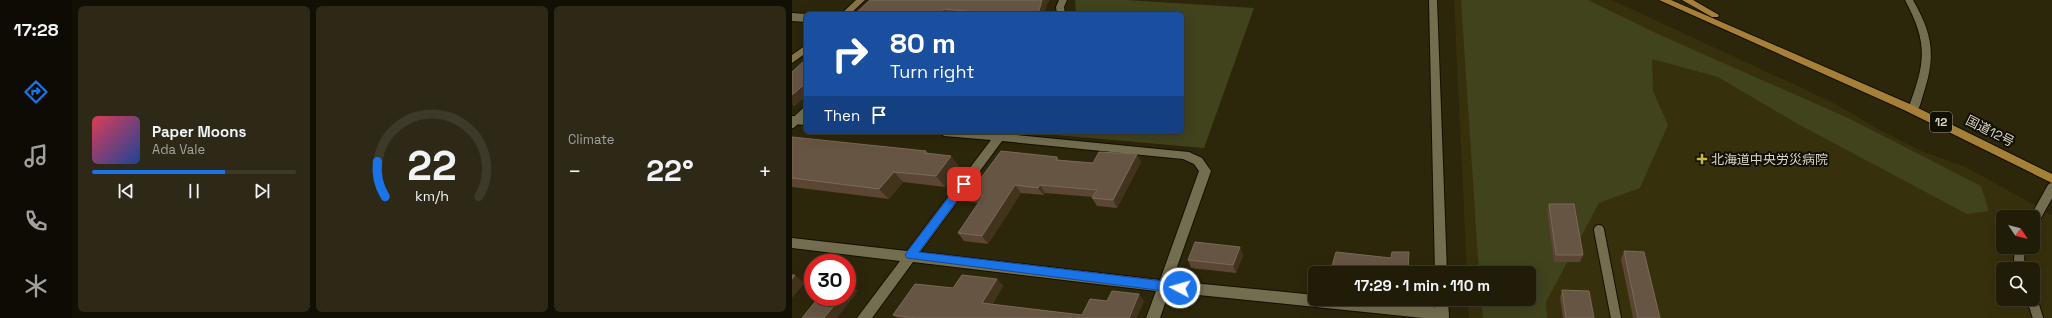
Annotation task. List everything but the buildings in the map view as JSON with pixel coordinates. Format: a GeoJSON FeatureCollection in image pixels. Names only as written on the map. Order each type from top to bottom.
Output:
{"type":"FeatureCollection","features":[{"type":"Feature","properties":{"kind":"highway","name":"国道12号"},"geometry":{"type":"LineString","coordinates":[[1663,0],[1914,109],[2052,179]]}},
{"type":"Feature","properties":{"kind":"highway","name":"国道12号"},"geometry":{"type":"LineString","coordinates":[[1686,0],[1827,70]]}},
{"type":"Feature","properties":{"kind":"main road"},"geometry":{"type":"LineString","coordinates":[[847,12],[861,0]]}},
{"type":"Feature","properties":{"kind":"main road"},"geometry":{"type":"LineString","coordinates":[[792,60],[804,50]]}},
{"type":"Feature","properties":{"kind":"street"},"geometry":{"type":"LineString","coordinates":[[1061,12],[1060,7],[1063,0]]}},
{"type":"Feature","properties":{"kind":"street"},"geometry":{"type":"LineString","coordinates":[[1433,0],[1441,266]]}},
{"type":"Feature","properties":{"kind":"street"},"geometry":{"type":"LineString","coordinates":[[1909,0],[1927,35],[1929,57],[1923,83],[1914,109]]}},
{"type":"Feature","properties":{"kind":"street"},"geometry":{"type":"LineString","coordinates":[[864,318],[1002,134],[1185,155],[1198,161],[1205,171],[1153,318]]}},
{"type":"Feature","properties":{"kind":"street"},"geometry":{"type":"LineString","coordinates":[[792,243],[910,255],[1165,286],[1442,316]]}},
{"type":"Feature","properties":{"kind":"lane"},"geometry":{"type":"LineString","coordinates":[[792,17],[804,18]]}},
{"type":"Feature","properties":{"kind":"lane"},"geometry":{"type":"LineString","coordinates":[[797,121],[804,113]]}},
{"type":"Feature","properties":{"kind":"lane"},"geometry":{"type":"LineString","coordinates":[[2040,210],[2052,188]]}},
{"type":"Feature","properties":{"kind":"lane"},"geometry":{"type":"LineString","coordinates":[[1599,230],[1616,318]]}},
{"type":"Feature","properties":{"kind":"lane"},"geometry":{"type":"LineString","coordinates":[[2034,306],[2038,318]]}},
{"type":"Feature","properties":{"kind":"shaded area","name":"北海道中央労災病院"},"geometry":{"type":"Polygon","coordinates":[[[1454,0],[1612,0],[1836,104],[1876,128],[1921,151],[1966,167],[2052,215],[2052,318],[1469,318],[1468,306],[1536,306],[1536,266],[1467,266],[1454,0]]]}},
{"type":"Feature","properties":{"kind":"green space"},"geometry":{"type":"Polygon","coordinates":[[[1075,0],[1126,0],[1254,8],[1204,148],[1045,134],[1184,134],[1184,12],[1076,12],[1075,0]]]}},
{"type":"Feature","properties":{"kind":"green space"},"geometry":{"type":"Polygon","coordinates":[[[1461,0],[1588,0],[1660,35],[1848,118],[1981,186],[1989,211],[1967,214],[1798,124],[1718,77],[1652,59],[1653,91],[1668,125],[1640,188],[1599,203],[1546,302],[1547,318],[1483,318],[1482,306],[1536,306],[1536,266],[1479,266],[1461,0]]]}},
{"type":"Feature","properties":{"kind":"place","name":"北海道中央労災病院"},"geometry":{"type":"Point","coordinates":[1702,159]}},
{"type":"Feature","properties":{"kind":"route"},"geometry":{"type":"LineString","coordinates":[[964,184],[910,255],[1180,288]]}}]}
